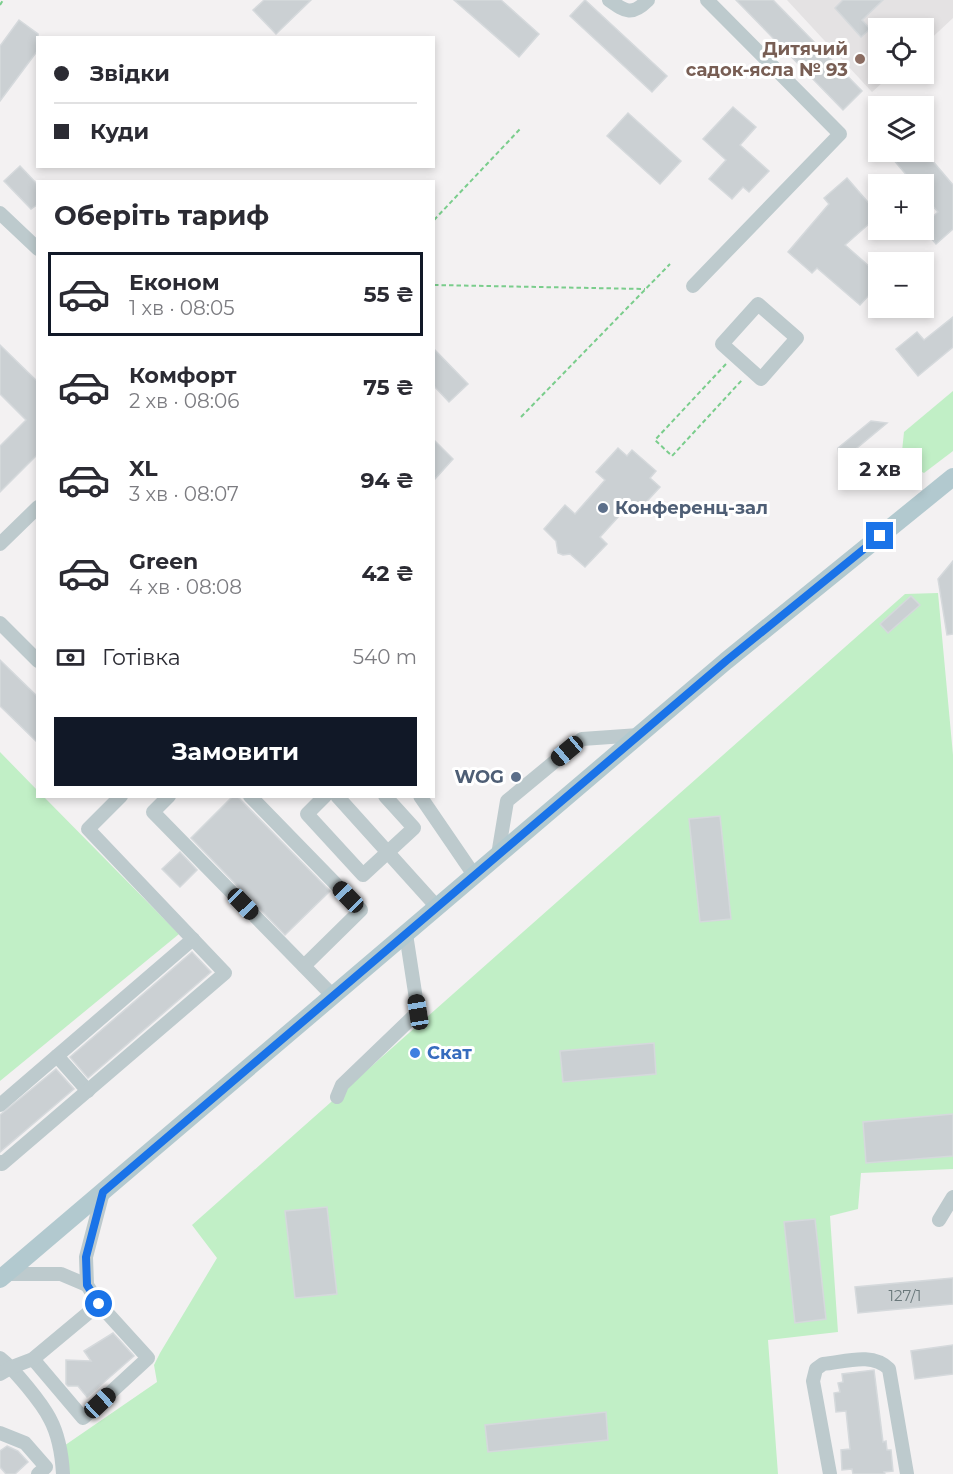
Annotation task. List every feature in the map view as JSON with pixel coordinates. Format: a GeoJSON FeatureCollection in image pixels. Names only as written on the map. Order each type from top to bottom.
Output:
{"type":"FeatureCollection","features":[{"type":"Feature","properties":{"kind":"main road"},"geometry":{"type":"LineString","coordinates":[[3,1277],[726,661],[953,477]]}},
{"type":"Feature","properties":{"kind":"lane"},"geometry":{"type":"LineString","coordinates":[[609,0],[623,10],[631,11],[639,10],[648,0]]}},
{"type":"Feature","properties":{"kind":"lane"},"geometry":{"type":"LineString","coordinates":[[693,286],[840,134],[707,0]]}},
{"type":"Feature","properties":{"kind":"lane"},"geometry":{"type":"LineString","coordinates":[[0,213],[36,247]]}},
{"type":"Feature","properties":{"kind":"lane"},"geometry":{"type":"LineString","coordinates":[[758,303],[797,338],[761,379],[751,370],[722,344],[758,303]]}},
{"type":"Feature","properties":{"kind":"lane"},"geometry":{"type":"LineString","coordinates":[[0,544],[36,509]]}},
{"type":"Feature","properties":{"kind":"lane"},"geometry":{"type":"LineString","coordinates":[[0,623],[36,659]]}},
{"type":"Feature","properties":{"kind":"lane"},"geometry":{"type":"LineString","coordinates":[[498,855],[507,801],[582,739],[639,735]]}},
{"type":"Feature","properties":{"kind":"lane"},"geometry":{"type":"LineString","coordinates":[[0,1162],[2,1164],[225,973],[88,829],[120,798]]}},
{"type":"Feature","properties":{"kind":"lane"},"geometry":{"type":"LineString","coordinates":[[167,798],[153,812],[333,996]]}},
{"type":"Feature","properties":{"kind":"lane"},"geometry":{"type":"LineString","coordinates":[[252,798],[361,910],[304,966]]}},
{"type":"Feature","properties":{"kind":"lane"},"geometry":{"type":"LineString","coordinates":[[323,798],[307,814],[363,875],[414,828],[386,798]]}},
{"type":"Feature","properties":{"kind":"lane"},"geometry":{"type":"LineString","coordinates":[[339,798],[437,907]]}},
{"type":"Feature","properties":{"kind":"lane"},"geometry":{"type":"LineString","coordinates":[[421,798],[474,876]]}},
{"type":"Feature","properties":{"kind":"lane"},"geometry":{"type":"LineString","coordinates":[[337,1097],[342,1084],[418,1012],[406,934]]}},
{"type":"Feature","properties":{"kind":"lane"},"geometry":{"type":"LineString","coordinates":[[0,1105],[193,939]]}},
{"type":"Feature","properties":{"kind":"lane"},"geometry":{"type":"LineString","coordinates":[[57,1056],[88,1091]]}},
{"type":"Feature","properties":{"kind":"lane"},"geometry":{"type":"LineString","coordinates":[[33,1359],[83,1418],[148,1358],[99,1304],[87,1285],[86,1257],[103,1192]]}},
{"type":"Feature","properties":{"kind":"lane"},"geometry":{"type":"LineString","coordinates":[[939,1220],[953,1197]]}},
{"type":"Feature","properties":{"kind":"lane"},"geometry":{"type":"LineString","coordinates":[[3,1277],[61,1274],[87,1285]]}},
{"type":"Feature","properties":{"kind":"lane"},"geometry":{"type":"LineString","coordinates":[[63,1474],[62,1453],[51,1420],[4,1366],[33,1359],[99,1304]]}},
{"type":"Feature","properties":{"kind":"lane"},"geometry":{"type":"LineString","coordinates":[[830,1474],[813,1382],[816,1370],[823,1364],[870,1359],[881,1361],[889,1370],[907,1474]]}},
{"type":"Feature","properties":{"kind":"lane"},"geometry":{"type":"LineString","coordinates":[[0,1432],[25,1443],[46,1467],[38,1474]]}},
{"type":"Feature","properties":{"kind":"path"},"geometry":{"type":"LineString","coordinates":[[0,5],[3,0]]}},
{"type":"Feature","properties":{"kind":"path"},"geometry":{"type":"LineString","coordinates":[[435,219],[521,128]]}},
{"type":"Feature","properties":{"kind":"path"},"geometry":{"type":"LineString","coordinates":[[521,417],[670,264]]}},
{"type":"Feature","properties":{"kind":"path"},"geometry":{"type":"LineString","coordinates":[[435,285],[645,289]]}},
{"type":"Feature","properties":{"kind":"path"},"geometry":{"type":"LineString","coordinates":[[734,355],[655,440],[672,456],[751,370]]}},
{"type":"Feature","properties":{"kind":"shaded area","name":"Дитячий садок-ясла № 93"},"geometry":{"type":"Polygon","coordinates":[[[787,0],[953,0],[953,18],[934,36],[934,18],[868,18],[868,84],[881,84],[872,92],[787,0]]]}},
{"type":"Feature","properties":{"kind":"green space"},"geometry":{"type":"Polygon","coordinates":[[[953,391],[953,451],[924,473],[901,461],[904,432],[953,391]]]}},
{"type":"Feature","properties":{"kind":"green space"},"geometry":{"type":"Polygon","coordinates":[[[938,593],[953,755],[953,1169],[861,1173],[858,1209],[830,1216],[838,1332],[768,1340],[778,1474],[62,1474],[58,1450],[157,1382],[154,1365],[217,1258],[192,1225],[905,594],[938,593]]]}},
{"type":"Feature","properties":{"kind":"green space"},"geometry":{"type":"Polygon","coordinates":[[[0,752],[36,789],[36,798],[45,798],[179,934],[0,1081],[0,752]]]}},
{"type":"Feature","properties":{"kind":"building"},"geometry":{"type":"Polygon","coordinates":[[[264,0],[311,0],[276,34],[253,10],[264,0]]]}},
{"type":"Feature","properties":{"kind":"building"},"geometry":{"type":"Polygon","coordinates":[[[454,0],[501,0],[539,34],[519,57],[454,0]]]}},
{"type":"Feature","properties":{"kind":"building"},"geometry":{"type":"Polygon","coordinates":[[[585,0],[667,76],[652,92],[570,16],[585,0]]]}},
{"type":"Feature","properties":{"kind":"building"},"geometry":{"type":"Polygon","coordinates":[[[736,0],[773,0],[862,91],[843,110],[736,0]]]}},
{"type":"Feature","properties":{"kind":"building"},"geometry":{"type":"Polygon","coordinates":[[[843,0],[883,0],[862,20],[868,27],[868,31],[861,37],[835,8],[843,0]]]}},
{"type":"Feature","properties":{"kind":"building"},"geometry":{"type":"Polygon","coordinates":[[[19,20],[38,34],[36,53],[0,101],[0,46],[19,20]]]}},
{"type":"Feature","properties":{"kind":"building"},"geometry":{"type":"Polygon","coordinates":[[[733,107],[756,127],[740,145],[769,171],[749,192],[743,187],[732,199],[709,179],[726,160],[703,139],[733,107]]]}},
{"type":"Feature","properties":{"kind":"building"},"geometry":{"type":"Polygon","coordinates":[[[628,113],[681,161],[660,184],[607,136],[628,113]]]}},
{"type":"Feature","properties":{"kind":"building"},"geometry":{"type":"Polygon","coordinates":[[[895,162],[933,162],[953,185],[953,229],[936,244],[933,240],[934,215],[938,212],[934,207],[934,174],[906,174],[895,162]]]}},
{"type":"Feature","properties":{"kind":"building"},"geometry":{"type":"Polygon","coordinates":[[[20,166],[36,183],[36,205],[31,209],[4,181],[20,166]]]}},
{"type":"Feature","properties":{"kind":"building"},"geometry":{"type":"Polygon","coordinates":[[[847,178],[868,202],[868,225],[845,245],[868,265],[868,296],[860,305],[817,268],[812,273],[788,252],[829,204],[824,198],[847,178]]]}},
{"type":"Feature","properties":{"kind":"building"},"geometry":{"type":"Polygon","coordinates":[[[953,317],[953,347],[918,376],[896,349],[917,332],[924,340],[953,317]]]}},
{"type":"Feature","properties":{"kind":"building"},"geometry":{"type":"Polygon","coordinates":[[[0,345],[36,380],[36,456],[0,492],[0,446],[26,420],[0,394],[0,345]]]}},
{"type":"Feature","properties":{"kind":"building"},"geometry":{"type":"Polygon","coordinates":[[[435,350],[468,384],[449,402],[435,387],[435,350]]]}},
{"type":"Feature","properties":{"kind":"building"},"geometry":{"type":"Polygon","coordinates":[[[871,421],[887,423],[840,462],[838,448],[871,421]]]}},
{"type":"Feature","properties":{"kind":"building"},"geometry":{"type":"Polygon","coordinates":[[[435,441],[453,459],[435,479],[435,441]]]}},
{"type":"Feature","properties":{"kind":"building","name":"Конференц-зал"},"geometry":{"type":"Polygon","coordinates":[[[618,448],[627,456],[632,450],[656,471],[650,478],[660,487],[638,511],[630,504],[600,537],[607,544],[585,567],[570,554],[558,553],[556,541],[544,529],[565,505],[575,514],[605,480],[596,472],[618,448]]]}},
{"type":"Feature","properties":{"kind":"building"},"geometry":{"type":"Polygon","coordinates":[[[953,561],[953,634],[947,635],[938,579],[953,561]]]}},
{"type":"Feature","properties":{"kind":"building"},"geometry":{"type":"Polygon","coordinates":[[[911,596],[920,605],[888,633],[880,624],[911,596]]]}},
{"type":"Feature","properties":{"kind":"building"},"geometry":{"type":"Polygon","coordinates":[[[0,660],[36,695],[36,741],[0,706],[0,660]]]}},
{"type":"Feature","properties":{"kind":"building"},"geometry":{"type":"Polygon","coordinates":[[[231,798],[239,798],[330,891],[285,935],[191,838],[231,798]]]}},
{"type":"Feature","properties":{"kind":"building"},"geometry":{"type":"Polygon","coordinates":[[[720,816],[731,919],[700,922],[689,819],[720,816]]]}},
{"type":"Feature","properties":{"kind":"building"},"geometry":{"type":"Polygon","coordinates":[[[180,852],[197,870],[180,887],[162,869],[180,852]]]}},
{"type":"Feature","properties":{"kind":"building"},"geometry":{"type":"Polygon","coordinates":[[[192,952],[211,972],[88,1078],[70,1057],[192,952]]]}},
{"type":"Feature","properties":{"kind":"building"},"geometry":{"type":"Polygon","coordinates":[[[654,1043],[656,1074],[563,1082],[560,1051],[654,1043]]]}},
{"type":"Feature","properties":{"kind":"building"},"geometry":{"type":"Polygon","coordinates":[[[56,1069],[74,1089],[0,1152],[0,1115],[56,1069]]]}},
{"type":"Feature","properties":{"kind":"building"},"geometry":{"type":"Polygon","coordinates":[[[953,1114],[953,1156],[866,1163],[863,1122],[953,1114]]]}},
{"type":"Feature","properties":{"kind":"building"},"geometry":{"type":"Polygon","coordinates":[[[327,1207],[337,1294],[295,1298],[285,1211],[327,1207]]]}},
{"type":"Feature","properties":{"kind":"building"},"geometry":{"type":"Polygon","coordinates":[[[815,1219],[826,1319],[795,1323],[784,1222],[815,1219]]]}},
{"type":"Feature","properties":{"kind":"building"},"geometry":{"type":"Polygon","coordinates":[[[953,1278],[953,1304],[858,1313],[855,1287],[953,1278]]]}},
{"type":"Feature","properties":{"kind":"building"},"geometry":{"type":"Polygon","coordinates":[[[113,1333],[134,1356],[87,1397],[78,1386],[68,1386],[66,1384],[66,1360],[91,1361],[84,1351],[113,1333]]]}},
{"type":"Feature","properties":{"kind":"building"},"geometry":{"type":"Polygon","coordinates":[[[953,1345],[953,1374],[915,1379],[911,1351],[953,1345]]]}},
{"type":"Feature","properties":{"kind":"building"},"geometry":{"type":"Polygon","coordinates":[[[874,1370],[883,1442],[886,1441],[887,1450],[891,1450],[893,1471],[884,1472],[885,1474],[853,1474],[852,1469],[842,1470],[841,1450],[850,1449],[846,1411],[836,1412],[834,1393],[840,1392],[838,1383],[843,1382],[842,1374],[874,1370]]]}},
{"type":"Feature","properties":{"kind":"building"},"geometry":{"type":"Polygon","coordinates":[[[606,1412],[608,1440],[488,1452],[485,1425],[606,1412]]]}},
{"type":"Feature","properties":{"kind":"building"},"geometry":{"type":"Polygon","coordinates":[[[7,1446],[18,1451],[28,1462],[15,1474],[6,1474],[0,1467],[0,1451],[7,1446]]]}},
{"type":"Feature","properties":{"kind":"place","name":"Дитячий садок-ясла № 93"},"geometry":{"type":"Point","coordinates":[860,59]}},
{"type":"Feature","properties":{"kind":"place","name":"Конференц-зал"},"geometry":{"type":"Point","coordinates":[603,508]}},
{"type":"Feature","properties":{"kind":"place","name":"WOG"},"geometry":{"type":"Point","coordinates":[516,777]}},
{"type":"Feature","properties":{"kind":"place","name":"Скат"},"geometry":{"type":"Point","coordinates":[415,1053]}},
{"type":"Feature","properties":{"kind":"route"},"geometry":{"type":"LineString","coordinates":[[99,1304],[87,1285],[86,1257],[103,1192],[726,661],[880,536]]}}]}
